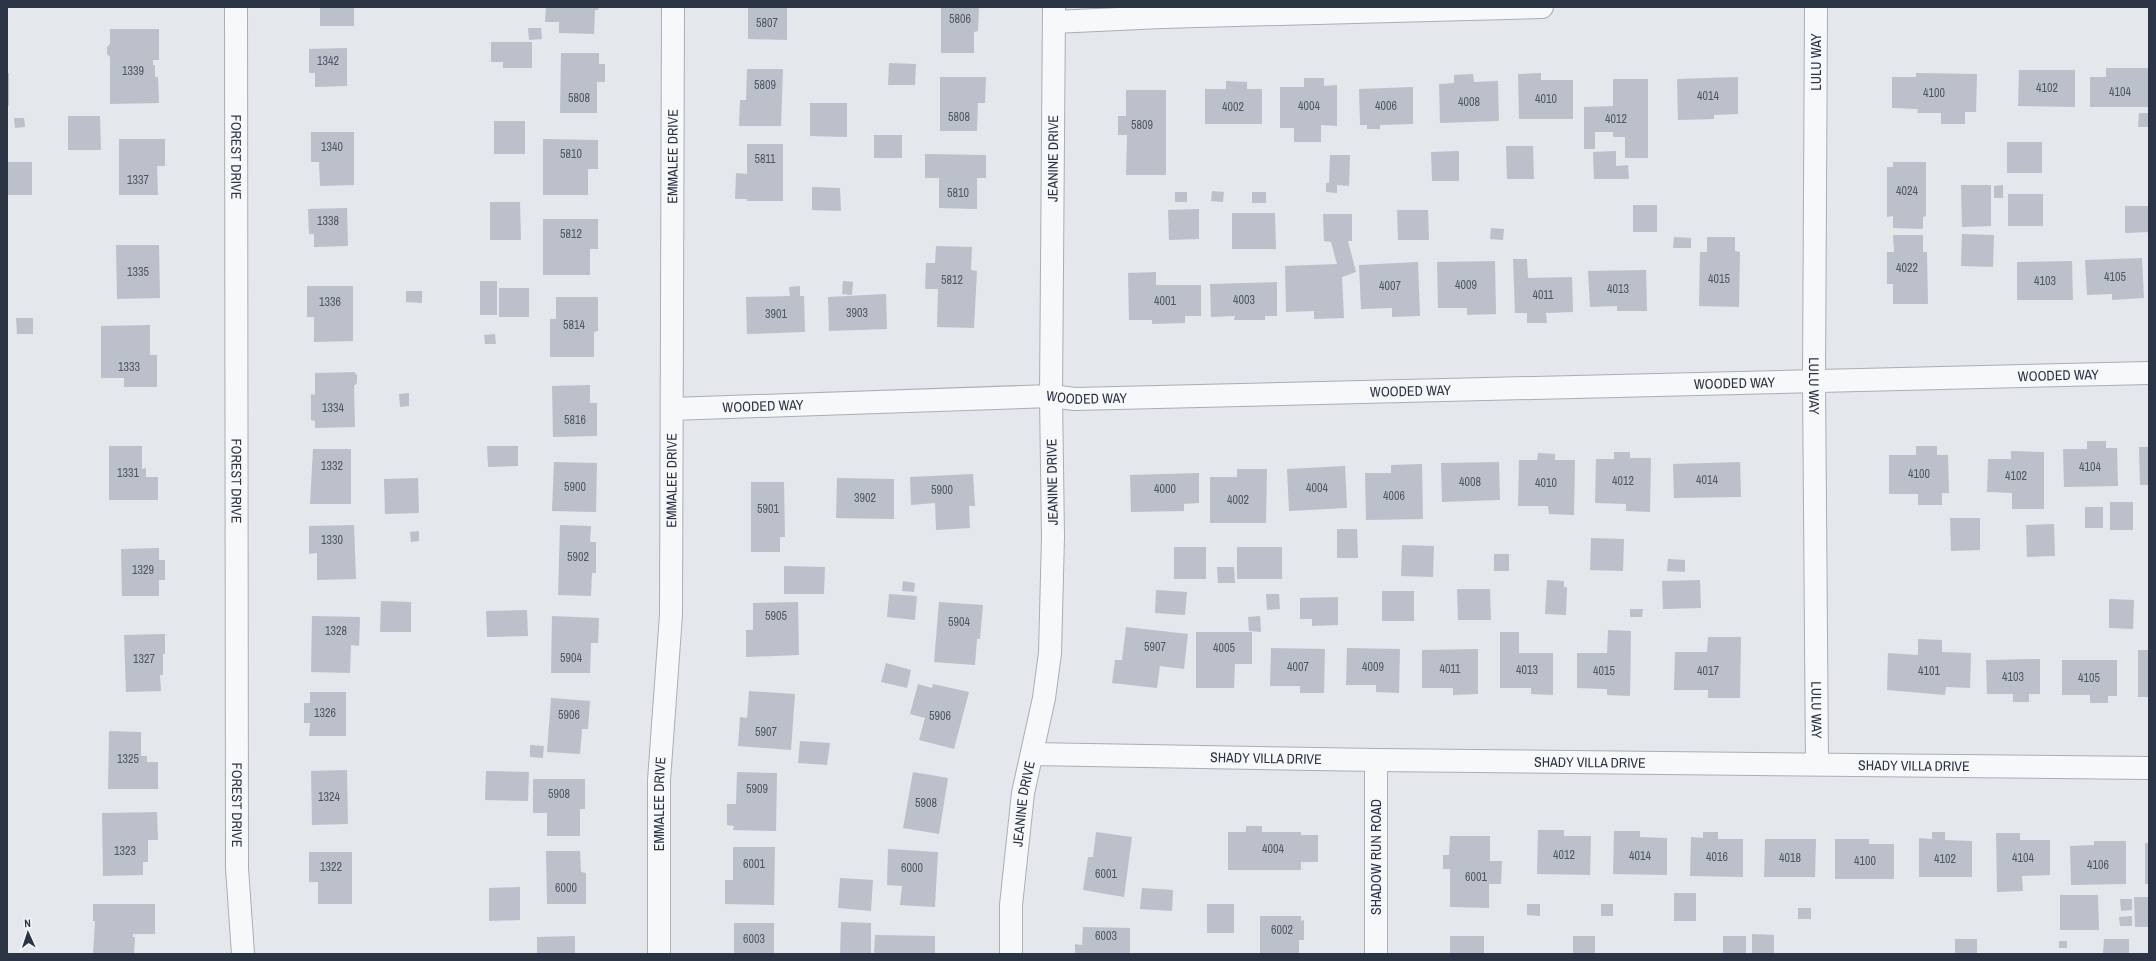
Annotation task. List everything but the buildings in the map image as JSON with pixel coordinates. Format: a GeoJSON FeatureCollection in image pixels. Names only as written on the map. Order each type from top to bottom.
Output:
{"type":"FeatureCollection","features":[{"type":"Feature","properties":{"kind":"street","name":"FOREST DRIVE"},"geometry":{"type":"LineString","coordinates":[[236,7],[237,868],[243,954]]}},
{"type":"Feature","properties":{"kind":"street","name":"EMMALEE DRIVE"},"geometry":{"type":"LineString","coordinates":[[659,954],[659,780],[671,615],[673,7]]}},
{"type":"Feature","properties":{"kind":"street"},"geometry":{"type":"LineString","coordinates":[[1054,15],[1162,17],[1542,7]]}},
{"type":"Feature","properties":{"kind":"street","name":"LULU WAY"},"geometry":{"type":"LineString","coordinates":[[1816,7],[1814,380],[1817,764]]}},
{"type":"Feature","properties":{"kind":"street","name":"JEANINE DRIVE"},"geometry":{"type":"LineString","coordinates":[[1011,954],[1011,905],[1023,793],[1044,698],[1050,653],[1053,537],[1051,396],[1054,15]]}},
{"type":"Feature","properties":{"kind":"street","name":"WOODED WAY"},"geometry":{"type":"LineString","coordinates":[[672,409],[1051,396],[1075,399],[2149,373]]}},
{"type":"Feature","properties":{"kind":"street","name":"SHADY VILLA DRIVE"},"geometry":{"type":"LineString","coordinates":[[1032,754],[1376,760],[2149,768]]}},
{"type":"Feature","properties":{"kind":"street","name":"SHADOW RUN ROAD"},"geometry":{"type":"LineString","coordinates":[[1376,760],[1376,954]]}}]}
